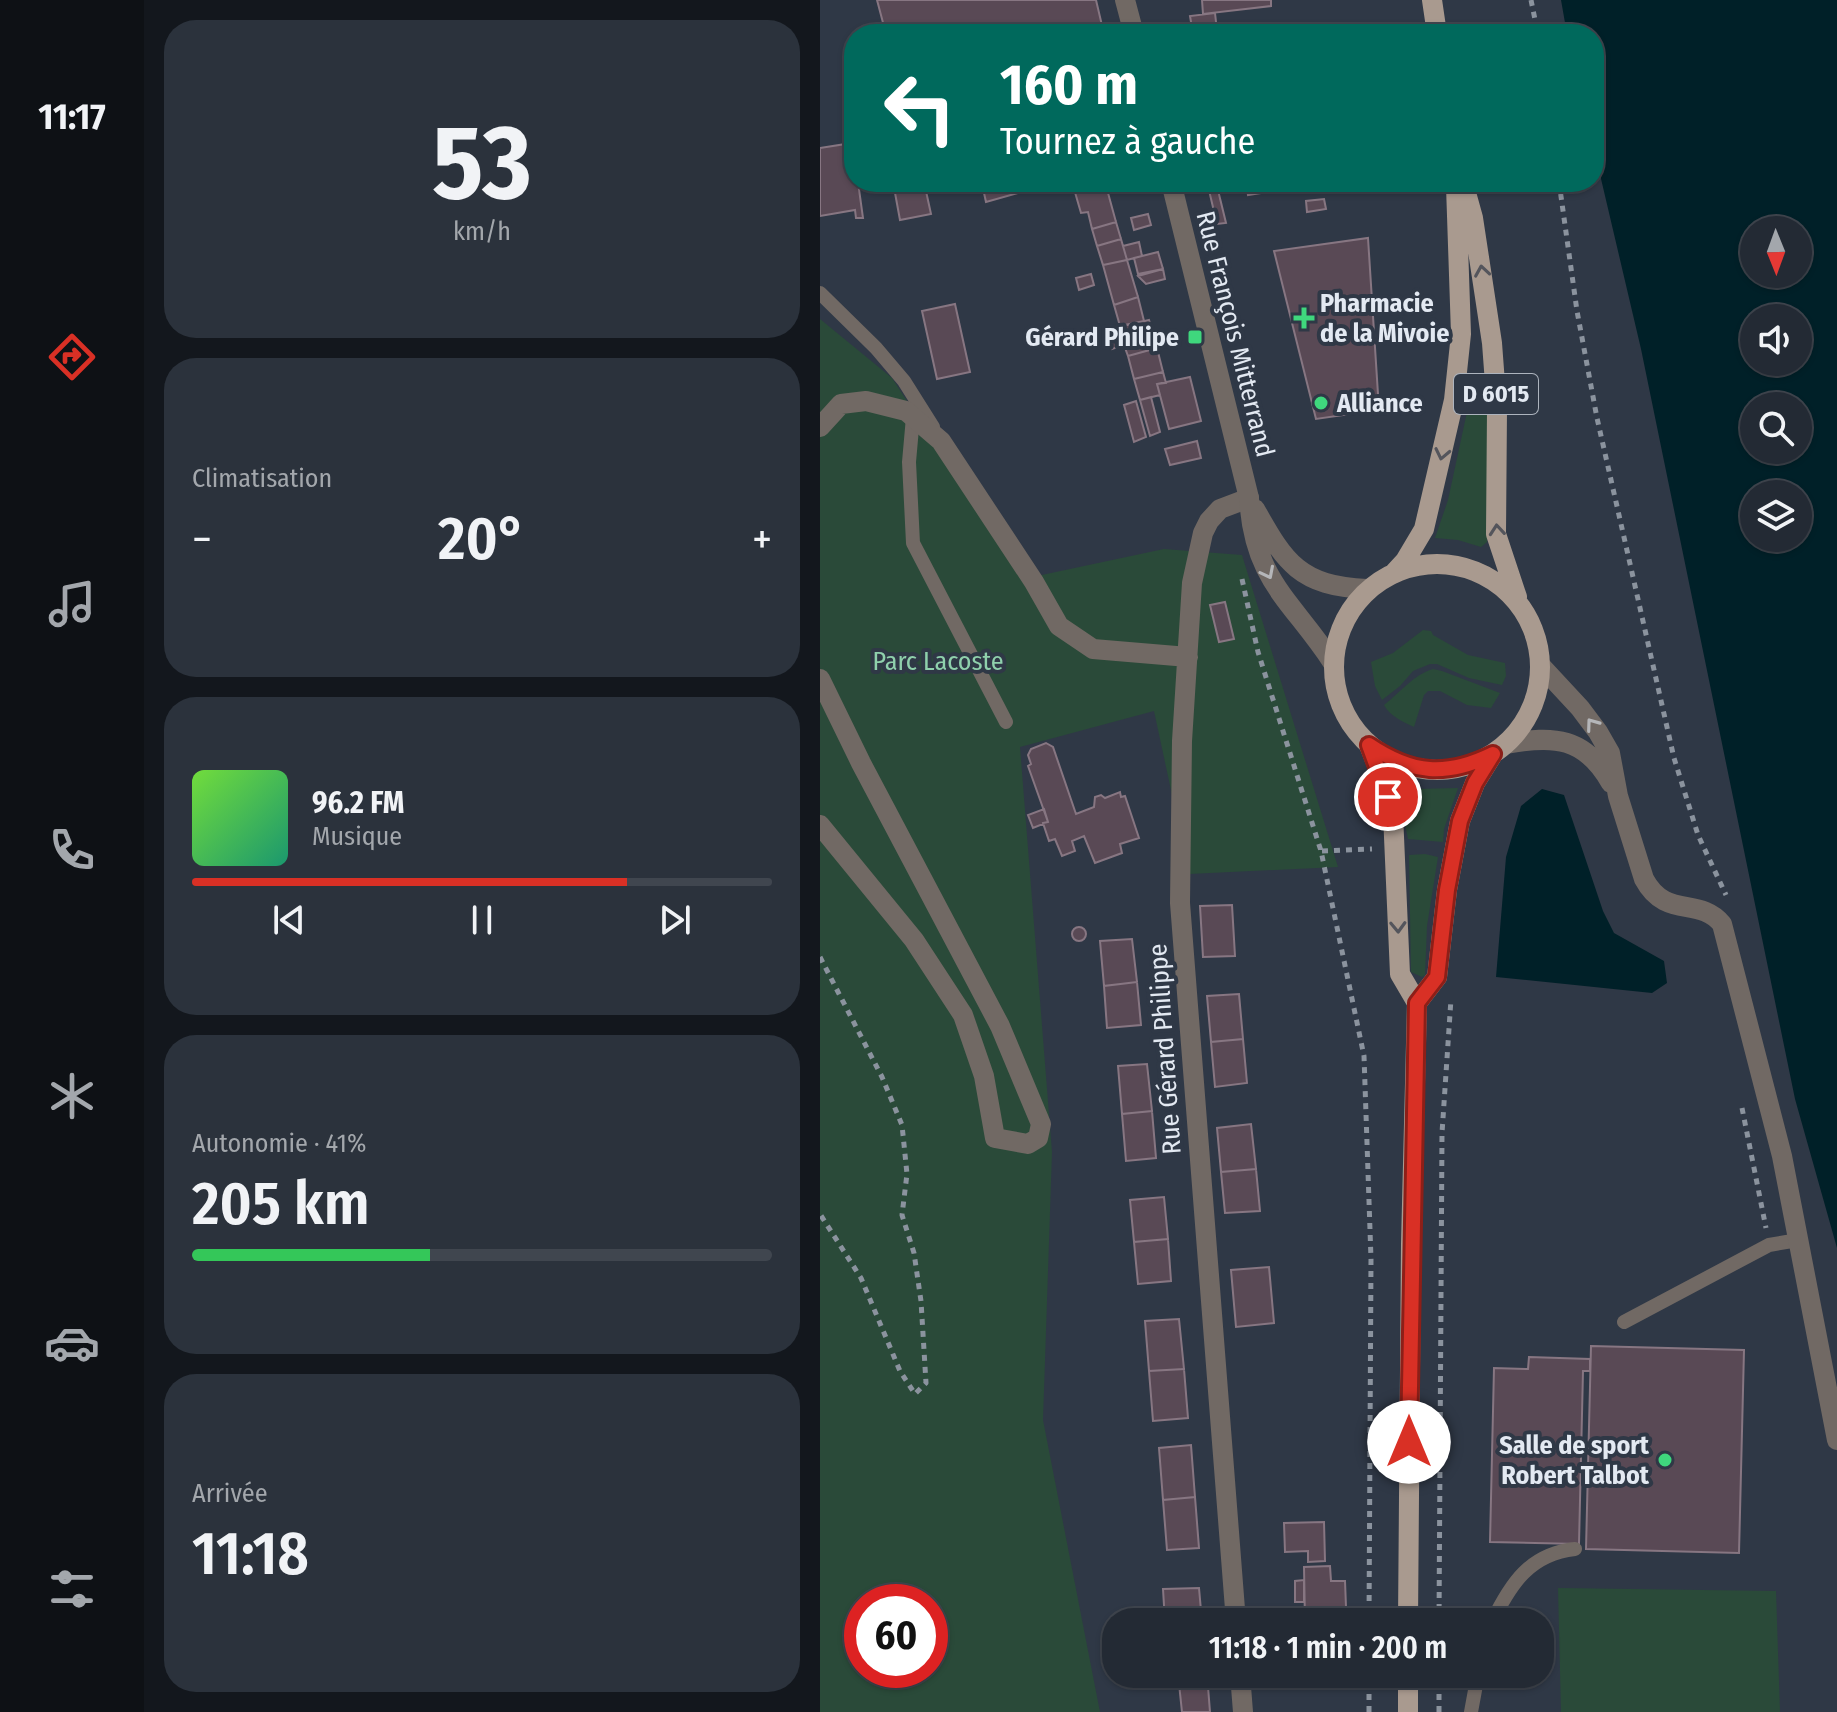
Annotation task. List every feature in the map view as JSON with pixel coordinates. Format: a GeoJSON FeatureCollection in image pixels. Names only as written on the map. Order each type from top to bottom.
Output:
{"type":"FeatureCollection","features":[{"type":"Feature","properties":{"kind":"main road"},"geometry":{"type":"LineString","coordinates":[[1432,0],[1436,24]]}},
{"type":"Feature","properties":{"kind":"main road","name":"D 6015"},"geometry":{"type":"LineString","coordinates":[[1393,574],[1405,561],[1424,529],[1454,400],[1461,334],[1456,192]]}},
{"type":"Feature","properties":{"kind":"main road","name":"D 6015"},"geometry":{"type":"LineString","coordinates":[[1466,192],[1473,218],[1492,343],[1497,410],[1496,534],[1519,605]]}},
{"type":"Feature","properties":{"kind":"main road"},"geometry":{"type":"LineString","coordinates":[[1408,1608],[1411,1244],[1417,1003],[1400,974],[1393,814],[1369,745],[1345,714],[1335,683],[1333,663],[1347,617],[1367,589],[1393,574],[1423,565],[1446,564],[1467,568],[1500,585],[1519,605],[1535,633],[1541,666],[1538,690],[1528,716],[1475,783],[1460,821],[1447,890],[1437,977],[1417,1003]]}},
{"type":"Feature","properties":{"kind":"main road"},"geometry":{"type":"LineString","coordinates":[[1369,745],[1388,758],[1417,768],[1448,770],[1471,765],[1499,749]]}},
{"type":"Feature","properties":{"kind":"main road"},"geometry":{"type":"LineString","coordinates":[[1408,1688],[1408,1712]]}},
{"type":"Feature","properties":{"kind":"street"},"geometry":{"type":"LineString","coordinates":[[1125,0],[1131,24]]}},
{"type":"Feature","properties":{"kind":"street","name":"Rue François Mitterrand"},"geometry":{"type":"LineString","coordinates":[[1173,192],[1249,498],[1255,543],[1277,591],[1319,641],[1333,663]]}},
{"type":"Feature","properties":{"kind":"street"},"geometry":{"type":"LineString","coordinates":[[820,427],[841,404],[866,401],[906,411],[941,441],[1034,582],[1059,626],[1093,649],[1188,657]]}},
{"type":"Feature","properties":{"kind":"street","name":"Rue François Mitterrand"},"geometry":{"type":"LineString","coordinates":[[1249,498],[1274,544],[1295,568],[1325,583],[1367,589]]}},
{"type":"Feature","properties":{"kind":"street","name":"Rue Gérard Philippe"},"geometry":{"type":"LineString","coordinates":[[1235,1608],[1180,903],[1182,741],[1192,583],[1203,533],[1220,509],[1249,498]]}},
{"type":"Feature","properties":{"kind":"street"},"geometry":{"type":"LineString","coordinates":[[1541,666],[1598,732],[1610,753],[1618,796],[1651,892],[1680,908],[1702,909],[1722,924],[1782,1156],[1837,1440]]}},
{"type":"Feature","properties":{"kind":"street"},"geometry":{"type":"LineString","coordinates":[[820,679],[1000,1026],[1041,1124],[1038,1138],[1028,1144],[995,1138],[984,1076],[963,1015],[914,940],[820,825]]}},
{"type":"Feature","properties":{"kind":"street"},"geometry":{"type":"LineString","coordinates":[[1499,749],[1535,739],[1558,740],[1576,746],[1597,762],[1618,796]]}},
{"type":"Feature","properties":{"kind":"street"},"geometry":{"type":"LineString","coordinates":[[1241,1688],[1243,1712]]}},
{"type":"Feature","properties":{"kind":"lane"},"geometry":{"type":"LineString","coordinates":[[820,293],[876,348],[904,381],[941,441]]}},
{"type":"Feature","properties":{"kind":"lane"},"geometry":{"type":"LineString","coordinates":[[913,417],[909,462],[913,543],[1006,722]]}},
{"type":"Feature","properties":{"kind":"lane"},"geometry":{"type":"LineString","coordinates":[[1624,1322],[1769,1245],[1798,1240]]}},
{"type":"Feature","properties":{"kind":"lane"},"geometry":{"type":"LineString","coordinates":[[1499,1608],[1528,1566],[1559,1551],[1575,1549]]}},
{"type":"Feature","properties":{"kind":"lane"},"geometry":{"type":"LineString","coordinates":[[1471,1712],[1475,1688]]}},
{"type":"Feature","properties":{"kind":"path"},"geometry":{"type":"LineString","coordinates":[[1531,0],[1536,24]]}},
{"type":"Feature","properties":{"kind":"path"},"geometry":{"type":"LineString","coordinates":[[1560,192],[1577,311],[1597,418],[1667,728],[1698,835],[1728,902]]}},
{"type":"Feature","properties":{"kind":"path"},"geometry":{"type":"LineString","coordinates":[[1240,569],[1258,652],[1321,851],[1364,1056],[1371,1259],[1369,1608]]}},
{"type":"Feature","properties":{"kind":"path"},"geometry":{"type":"LineString","coordinates":[[1321,851],[1378,849]]}},
{"type":"Feature","properties":{"kind":"path"},"geometry":{"type":"LineString","coordinates":[[820,957],[882,1077],[902,1125],[907,1174],[902,1215],[914,1253],[925,1337],[926,1383],[915,1394],[900,1371],[861,1278],[820,1214]]}},
{"type":"Feature","properties":{"kind":"path"},"geometry":{"type":"LineString","coordinates":[[1439,1608],[1442,1133],[1452,997]]}},
{"type":"Feature","properties":{"kind":"path"},"geometry":{"type":"LineString","coordinates":[[1369,1688],[1369,1712]]}},
{"type":"Feature","properties":{"kind":"path"},"geometry":{"type":"LineString","coordinates":[[1439,1688],[1439,1712]]}},
{"type":"Feature","properties":{"kind":"green space","name":"Parc Lacoste"},"geometry":{"type":"Polygon","coordinates":[[[820,319],[892,378],[1023,579],[1164,549],[1242,555],[1338,867],[1189,874],[1154,711],[1020,747],[1052,1152],[1043,1420],[1100,1712],[820,1712],[820,319]]]}},
{"type":"Feature","properties":{"kind":"green space"},"geometry":{"type":"Polygon","coordinates":[[[1477,394],[1487,397],[1487,542],[1481,547],[1458,540],[1435,538],[1448,500],[1470,398],[1477,394]]]}},
{"type":"Feature","properties":{"kind":"green space"},"geometry":{"type":"Polygon","coordinates":[[[1423,630],[1431,631],[1468,655],[1505,663],[1506,676],[1502,685],[1469,678],[1430,664],[1413,671],[1382,700],[1375,686],[1371,662],[1393,653],[1423,630]]]}},
{"type":"Feature","properties":{"kind":"green space"},"geometry":{"type":"Polygon","coordinates":[[[1433,669],[1500,693],[1491,708],[1467,705],[1440,691],[1428,691],[1414,727],[1401,721],[1384,705],[1413,680],[1433,669]]]}},
{"type":"Feature","properties":{"kind":"green space"},"geometry":{"type":"Polygon","coordinates":[[[1396,782],[1417,789],[1458,788],[1444,829],[1443,842],[1408,839],[1396,782]]]}},
{"type":"Feature","properties":{"kind":"green space"},"geometry":{"type":"Polygon","coordinates":[[[1409,855],[1438,857],[1427,926],[1425,975],[1422,977],[1411,972],[1409,855]]]}},
{"type":"Feature","properties":{"kind":"green space"},"geometry":{"type":"Polygon","coordinates":[[[1558,1588],[1776,1591],[1780,1712],[1561,1712],[1558,1588]]]}},
{"type":"Feature","properties":{"kind":"water"},"geometry":{"type":"Polygon","coordinates":[[[1561,0],[1837,0],[1837,1248],[1795,1099],[1641,349],[1604,192],[1604,24],[1565,24],[1561,0]]]}},
{"type":"Feature","properties":{"kind":"water"},"geometry":{"type":"Polygon","coordinates":[[[1542,789],[1564,795],[1603,911],[1614,933],[1664,961],[1667,983],[1652,993],[1496,977],[1506,857],[1521,806],[1542,789]]]}},
{"type":"Feature","properties":{"kind":"building"},"geometry":{"type":"Polygon","coordinates":[[[877,0],[1096,0],[1102,24],[883,24],[877,0]]]}},
{"type":"Feature","properties":{"kind":"building"},"geometry":{"type":"Polygon","coordinates":[[[1202,0],[1271,0],[1271,6],[1203,14],[1202,0]]]}},
{"type":"Feature","properties":{"kind":"building"},"geometry":{"type":"Polygon","coordinates":[[[1215,13],[1216,24],[1191,24],[1190,16],[1215,13]]]}},
{"type":"Feature","properties":{"kind":"building"},"geometry":{"type":"Polygon","coordinates":[[[844,144],[844,192],[859,192],[863,218],[856,218],[855,210],[820,216],[820,148],[844,144]]]}},
{"type":"Feature","properties":{"kind":"building"},"geometry":{"type":"Polygon","coordinates":[[[895,192],[926,192],[931,214],[900,220],[895,192]]]}},
{"type":"Feature","properties":{"kind":"building"},"geometry":{"type":"Polygon","coordinates":[[[1018,192],[1018,193],[986,202],[984,193],[1018,192]]]}},
{"type":"Feature","properties":{"kind":"building"},"geometry":{"type":"Polygon","coordinates":[[[1075,192],[1108,192],[1116,222],[1092,229],[1088,212],[1081,213],[1075,192]]]}},
{"type":"Feature","properties":{"kind":"building"},"geometry":{"type":"Polygon","coordinates":[[[1209,192],[1218,192],[1226,223],[1217,224],[1209,192]]]}},
{"type":"Feature","properties":{"kind":"building"},"geometry":{"type":"Polygon","coordinates":[[[1324,199],[1326,209],[1307,212],[1306,201],[1324,199]]]}},
{"type":"Feature","properties":{"kind":"building"},"geometry":{"type":"Polygon","coordinates":[[[1148,214],[1151,225],[1134,230],[1131,218],[1148,214]]]}},
{"type":"Feature","properties":{"kind":"building"},"geometry":{"type":"Polygon","coordinates":[[[1116,222],[1121,239],[1097,246],[1092,229],[1116,222]]]}},
{"type":"Feature","properties":{"kind":"building"},"geometry":{"type":"Polygon","coordinates":[[[1368,238],[1379,410],[1316,419],[1274,251],[1368,238]]]}},
{"type":"Feature","properties":{"kind":"building"},"geometry":{"type":"Polygon","coordinates":[[[1121,239],[1127,260],[1103,265],[1097,246],[1121,239]]]}},
{"type":"Feature","properties":{"kind":"building"},"geometry":{"type":"Polygon","coordinates":[[[1139,242],[1142,256],[1127,260],[1123,246],[1139,242]]]}},
{"type":"Feature","properties":{"kind":"building"},"geometry":{"type":"Polygon","coordinates":[[[1158,252],[1163,269],[1138,274],[1134,258],[1158,252]]]}},
{"type":"Feature","properties":{"kind":"building"},"geometry":{"type":"Polygon","coordinates":[[[1127,260],[1138,297],[1114,305],[1103,265],[1127,260]]]}},
{"type":"Feature","properties":{"kind":"building"},"geometry":{"type":"Polygon","coordinates":[[[1163,269],[1165,279],[1146,284],[1138,276],[1163,269]]]}},
{"type":"Feature","properties":{"kind":"building"},"geometry":{"type":"Polygon","coordinates":[[[1091,274],[1094,285],[1079,290],[1076,278],[1091,274]]]}},
{"type":"Feature","properties":{"kind":"building"},"geometry":{"type":"Polygon","coordinates":[[[1138,297],[1144,321],[1120,326],[1114,305],[1138,297]]]}},
{"type":"Feature","properties":{"kind":"building"},"geometry":{"type":"Polygon","coordinates":[[[955,304],[970,372],[937,379],[922,311],[955,304]]]}},
{"type":"Feature","properties":{"kind":"building"},"geometry":{"type":"Polygon","coordinates":[[[1149,320],[1157,348],[1128,356],[1124,345],[1112,349],[1106,330],[1149,320]]]}},
{"type":"Feature","properties":{"kind":"building"},"geometry":{"type":"Polygon","coordinates":[[[1157,348],[1163,372],[1134,379],[1128,356],[1157,348]]]}},
{"type":"Feature","properties":{"kind":"building"},"geometry":{"type":"Polygon","coordinates":[[[1163,372],[1166,383],[1157,384],[1160,395],[1140,400],[1134,379],[1163,372]]]}},
{"type":"Feature","properties":{"kind":"building"},"geometry":{"type":"Polygon","coordinates":[[[1190,377],[1201,421],[1169,429],[1157,384],[1190,377]]]}},
{"type":"Feature","properties":{"kind":"building"},"geometry":{"type":"Polygon","coordinates":[[[1151,397],[1160,432],[1150,436],[1140,400],[1151,397]]]}},
{"type":"Feature","properties":{"kind":"building"},"geometry":{"type":"Polygon","coordinates":[[[1136,401],[1146,437],[1134,442],[1124,405],[1136,401]]]}},
{"type":"Feature","properties":{"kind":"building"},"geometry":{"type":"Polygon","coordinates":[[[1197,441],[1201,458],[1170,465],[1165,449],[1197,441]]]}},
{"type":"Feature","properties":{"kind":"building"},"geometry":{"type":"Polygon","coordinates":[[[1225,602],[1234,639],[1219,642],[1210,605],[1225,602]]]}},
{"type":"Feature","properties":{"kind":"building"},"geometry":{"type":"Polygon","coordinates":[[[1046,743],[1053,747],[1076,814],[1094,807],[1095,797],[1101,795],[1105,798],[1120,792],[1121,797],[1125,796],[1139,838],[1120,844],[1122,853],[1095,863],[1084,836],[1072,841],[1075,851],[1062,856],[1055,839],[1049,841],[1043,823],[1048,822],[1028,766],[1031,764],[1028,755],[1031,749],[1046,743]]]}},
{"type":"Feature","properties":{"kind":"building"},"geometry":{"type":"Polygon","coordinates":[[[1044,809],[1048,822],[1033,828],[1028,815],[1044,809]]]}},
{"type":"Feature","properties":{"kind":"building"},"geometry":{"type":"Polygon","coordinates":[[[1232,905],[1235,956],[1203,957],[1200,906],[1232,905]]]}},
{"type":"Feature","properties":{"kind":"building"},"geometry":{"type":"Polygon","coordinates":[[[1079,927],[1086,934],[1079,941],[1072,934],[1079,927]]]}},
{"type":"Feature","properties":{"kind":"building"},"geometry":{"type":"Polygon","coordinates":[[[1132,939],[1137,982],[1104,986],[1100,941],[1132,939]]]}},
{"type":"Feature","properties":{"kind":"building"},"geometry":{"type":"Polygon","coordinates":[[[1137,982],[1141,1025],[1107,1028],[1104,986],[1137,982]]]}},
{"type":"Feature","properties":{"kind":"building"},"geometry":{"type":"Polygon","coordinates":[[[1239,994],[1243,1039],[1211,1042],[1207,996],[1239,994]]]}},
{"type":"Feature","properties":{"kind":"building"},"geometry":{"type":"Polygon","coordinates":[[[1243,1039],[1247,1083],[1215,1087],[1211,1042],[1243,1039]]]}},
{"type":"Feature","properties":{"kind":"building"},"geometry":{"type":"Polygon","coordinates":[[[1147,1064],[1152,1111],[1122,1114],[1118,1066],[1147,1064]]]}},
{"type":"Feature","properties":{"kind":"building"},"geometry":{"type":"Polygon","coordinates":[[[1152,1111],[1156,1158],[1126,1161],[1122,1114],[1152,1111]]]}},
{"type":"Feature","properties":{"kind":"building"},"geometry":{"type":"Polygon","coordinates":[[[1251,1124],[1256,1169],[1221,1172],[1217,1128],[1251,1124]]]}},
{"type":"Feature","properties":{"kind":"building"},"geometry":{"type":"Polygon","coordinates":[[[1256,1169],[1260,1211],[1225,1213],[1221,1172],[1256,1169]]]}},
{"type":"Feature","properties":{"kind":"building"},"geometry":{"type":"Polygon","coordinates":[[[1164,1197],[1168,1239],[1134,1242],[1130,1200],[1164,1197]]]}},
{"type":"Feature","properties":{"kind":"building"},"geometry":{"type":"Polygon","coordinates":[[[1168,1239],[1171,1281],[1138,1284],[1134,1242],[1168,1239]]]}},
{"type":"Feature","properties":{"kind":"building"},"geometry":{"type":"Polygon","coordinates":[[[1269,1267],[1274,1323],[1236,1327],[1231,1270],[1269,1267]]]}},
{"type":"Feature","properties":{"kind":"building"},"geometry":{"type":"Polygon","coordinates":[[[1179,1319],[1184,1369],[1149,1371],[1145,1321],[1179,1319]]]}},
{"type":"Feature","properties":{"kind":"building","name":"Salle de sport Robert Talbot"},"geometry":{"type":"Polygon","coordinates":[[[1591,1346],[1744,1350],[1739,1553],[1586,1549],[1591,1346]]]}},
{"type":"Feature","properties":{"kind":"building"},"geometry":{"type":"Polygon","coordinates":[[[1529,1357],[1590,1359],[1590,1371],[1583,1371],[1579,1544],[1490,1542],[1494,1368],[1528,1369],[1529,1357]]]}},
{"type":"Feature","properties":{"kind":"building"},"geometry":{"type":"Polygon","coordinates":[[[1184,1369],[1188,1418],[1153,1421],[1149,1371],[1184,1369]]]}},
{"type":"Feature","properties":{"kind":"building"},"geometry":{"type":"Polygon","coordinates":[[[1191,1445],[1195,1497],[1163,1500],[1159,1448],[1191,1445]]]}},
{"type":"Feature","properties":{"kind":"building"},"geometry":{"type":"Polygon","coordinates":[[[1195,1497],[1199,1548],[1167,1550],[1163,1500],[1195,1497]]]}},
{"type":"Feature","properties":{"kind":"building"},"geometry":{"type":"Polygon","coordinates":[[[1324,1522],[1325,1561],[1308,1562],[1308,1551],[1285,1552],[1284,1523],[1324,1522]]]}},
{"type":"Feature","properties":{"kind":"building"},"geometry":{"type":"Polygon","coordinates":[[[1330,1566],[1331,1581],[1345,1581],[1346,1607],[1305,1608],[1304,1567],[1330,1566]]]}},
{"type":"Feature","properties":{"kind":"building"},"geometry":{"type":"Polygon","coordinates":[[[1304,1580],[1304,1602],[1295,1602],[1295,1581],[1304,1580]]]}},
{"type":"Feature","properties":{"kind":"building"},"geometry":{"type":"Polygon","coordinates":[[[1199,1588],[1201,1608],[1164,1608],[1163,1589],[1199,1588]]]}},
{"type":"Feature","properties":{"kind":"building"},"geometry":{"type":"Polygon","coordinates":[[[1179,1688],[1208,1688],[1210,1712],[1182,1712],[1179,1688]]]}},
{"type":"Feature","properties":{"kind":"place","name":"Pharmacie de la Mivoie"},"geometry":{"type":"Point","coordinates":[1304,318]}},
{"type":"Feature","properties":{"kind":"place","name":"Gérard Philipe"},"geometry":{"type":"Point","coordinates":[1195,337]}},
{"type":"Feature","properties":{"kind":"place","name":"Alliance"},"geometry":{"type":"Point","coordinates":[1321,403]}},
{"type":"Feature","properties":{"kind":"place","name":"Salle de sport Robert Talbot"},"geometry":{"type":"Point","coordinates":[1665,1460]}},
{"type":"Feature","properties":{"kind":"route"},"geometry":{"type":"LineString","coordinates":[[1388,797],[1369,745],[1388,758],[1417,768],[1448,770],[1471,765],[1493,754],[1475,783],[1460,821],[1447,890],[1437,977],[1417,1003],[1409,1442]]}}]}
